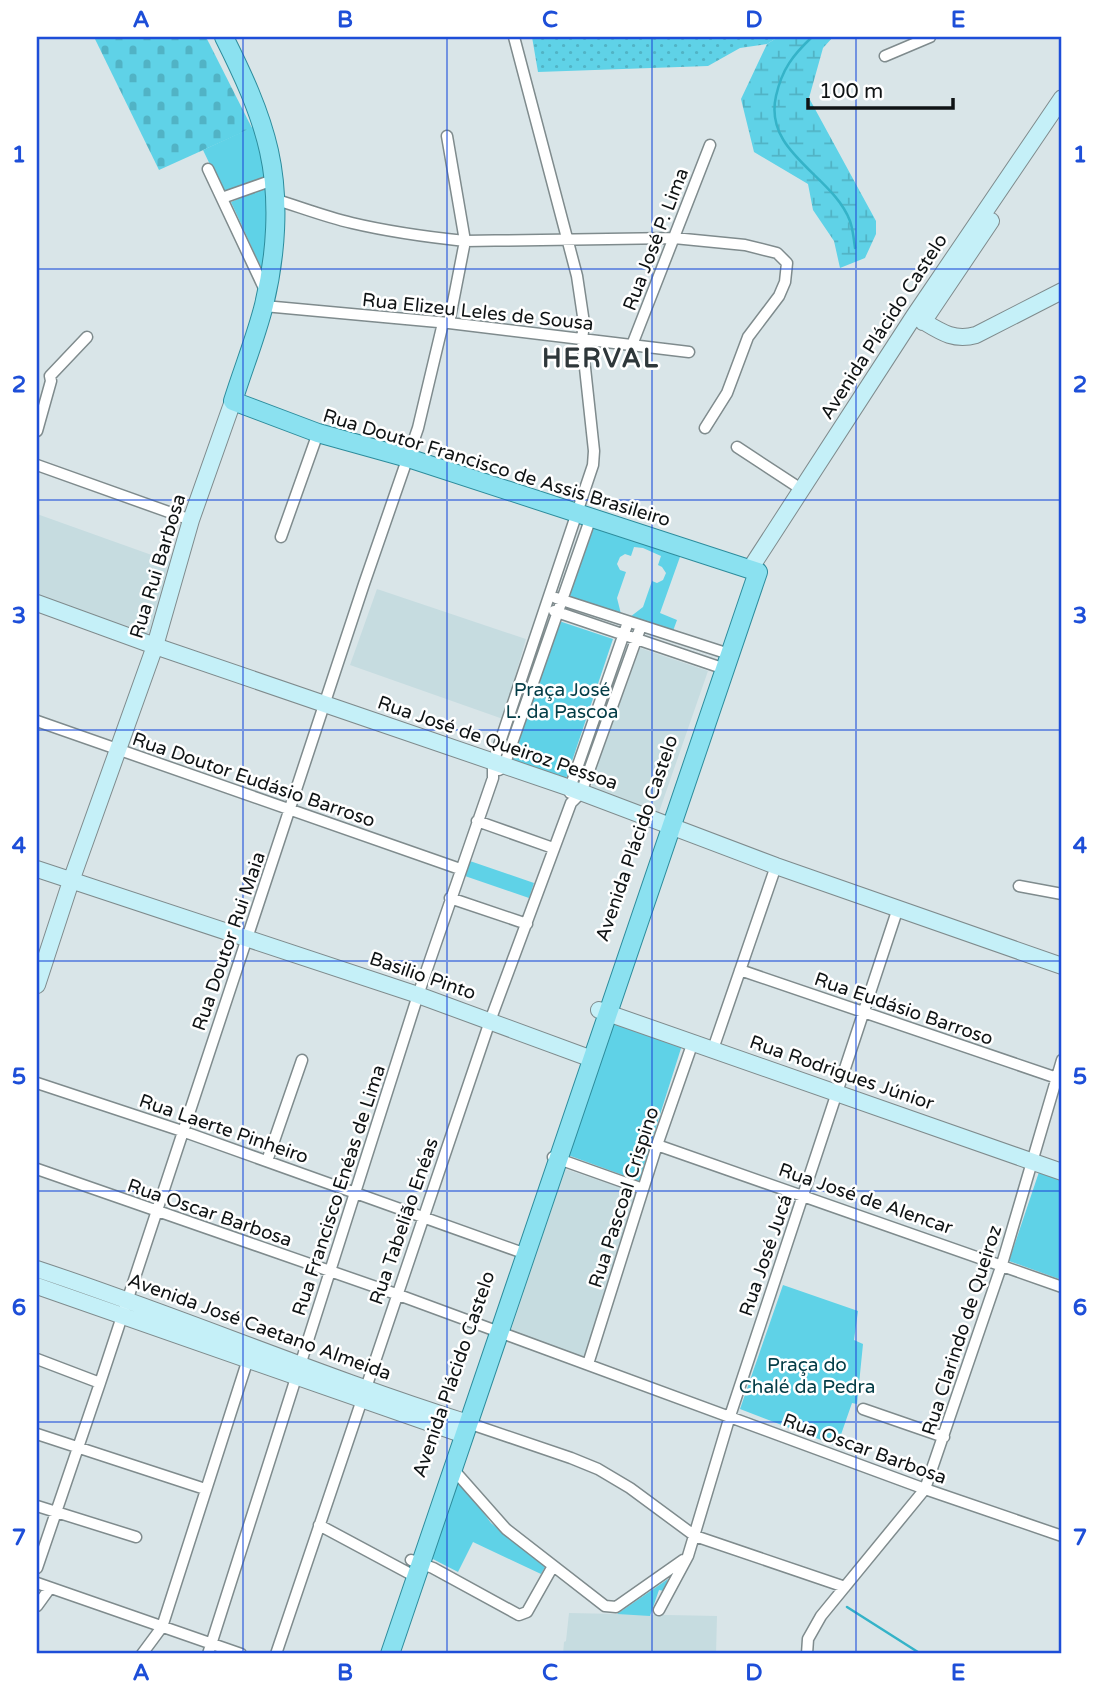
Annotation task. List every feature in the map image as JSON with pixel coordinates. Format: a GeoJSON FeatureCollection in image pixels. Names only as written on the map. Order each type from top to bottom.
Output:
{"type":"FeatureCollection","features":[{"type":"Feature","properties":{"kind":"main road","name":"Rua Rui Barbosa"},"geometry":{"type":"LineString","coordinates":[[37,985],[155,646],[191,520],[233,401],[265,298],[275,239],[269,150],[244,78],[224,37]]}},
{"type":"Feature","properties":{"kind":"main road","name":"Avenida Plácido Castelo"},"geometry":{"type":"LineString","coordinates":[[1020,170],[1062,97]]}},
{"type":"Feature","properties":{"kind":"main road","name":"Avenida Plácido Castelo"},"geometry":{"type":"LineString","coordinates":[[378,1654],[392,1629],[462,1428],[754,570],[964,252],[1062,112]]}},
{"type":"Feature","properties":{"kind":"main road"},"geometry":{"type":"LineString","coordinates":[[919,319],[950,336],[962,339],[976,335],[1062,292]]}},
{"type":"Feature","properties":{"kind":"main road","name":"Rua Doutor Francisco de Assis Brasileiro"},"geometry":{"type":"LineString","coordinates":[[233,401],[318,433],[408,458],[754,570]]}},
{"type":"Feature","properties":{"kind":"main road","name":"Avenida Plácido Castelo"},"geometry":{"type":"LineString","coordinates":[[791,512],[801,489],[848,426]]}},
{"type":"Feature","properties":{"kind":"main road","name":"Rua José de Queiroz Pessoa"},"geometry":{"type":"LineString","coordinates":[[37,603],[155,646],[324,702],[496,769],[667,824],[776,866],[1062,966]]}},
{"type":"Feature","properties":{"kind":"main road","name":"Basilio Pinto"},"geometry":{"type":"LineString","coordinates":[[37,869],[418,995],[588,1058]]}},
{"type":"Feature","properties":{"kind":"main road","name":"Rua Rodrigues Júnior"},"geometry":{"type":"LineString","coordinates":[[603,1011],[1062,1172]]}},
{"type":"Feature","properties":{"kind":"main road","name":"Avenida José Caetano Almeida"},"geometry":{"type":"LineString","coordinates":[[37,1269],[128,1299],[250,1353]]}},
{"type":"Feature","properties":{"kind":"main road","name":"Avenida José Caetano Almeida"},"geometry":{"type":"LineString","coordinates":[[37,1286],[122,1317],[250,1353],[462,1428]]}},
{"type":"Feature","properties":{"kind":"main road","name":"Avenida Plácido Castelo"},"geometry":{"type":"LineString","coordinates":[[413,1569],[453,1469],[462,1428]]}},
{"type":"Feature","properties":{"kind":"main road","name":"Avenida Plácido Castelo"},"geometry":{"type":"LineString","coordinates":[[390,1654],[392,1629]]}},
{"type":"Feature","properties":{"kind":"street"},"geometry":{"type":"LineString","coordinates":[[496,769],[558,613],[584,514],[594,451],[582,340],[584,323],[568,239],[514,37]]}},
{"type":"Feature","properties":{"kind":"street"},"geometry":{"type":"LineString","coordinates":[[885,56],[930,37]]}},
{"type":"Feature","properties":{"kind":"street","name":"Rua Doutor Rui Maia"},"geometry":{"type":"LineString","coordinates":[[37,1568],[425,404],[465,241],[447,136]]}},
{"type":"Feature","properties":{"kind":"street","name":"Rua José P. Lima"},"geometry":{"type":"LineString","coordinates":[[632,345],[710,145]]}},
{"type":"Feature","properties":{"kind":"street"},"geometry":{"type":"LineString","coordinates":[[208,169],[263,286],[265,298]]}},
{"type":"Feature","properties":{"kind":"street"},"geometry":{"type":"LineString","coordinates":[[222,198],[273,180]]}},
{"type":"Feature","properties":{"kind":"street"},"geometry":{"type":"LineString","coordinates":[[274,199],[349,222],[401,233],[465,241],[674,238],[723,242],[771,251],[782,256],[787,270],[779,296],[748,337],[727,393],[705,428]]}},
{"type":"Feature","properties":{"kind":"street","name":"Rua Elizeu Leles de Sousa"},"geometry":{"type":"LineString","coordinates":[[265,298],[689,352]]}},
{"type":"Feature","properties":{"kind":"street"},"geometry":{"type":"LineString","coordinates":[[50,376],[87,337]]}},
{"type":"Feature","properties":{"kind":"street"},"geometry":{"type":"LineString","coordinates":[[37,371],[50,376]]}},
{"type":"Feature","properties":{"kind":"street"},"geometry":{"type":"LineString","coordinates":[[37,431],[51,381],[50,376]]}},
{"type":"Feature","properties":{"kind":"street"},"geometry":{"type":"LineString","coordinates":[[281,537],[318,433]]}},
{"type":"Feature","properties":{"kind":"street"},"geometry":{"type":"LineString","coordinates":[[737,447],[801,489]]}},
{"type":"Feature","properties":{"kind":"street"},"geometry":{"type":"LineString","coordinates":[[37,465],[191,520]]}},
{"type":"Feature","properties":{"kind":"street"},"geometry":{"type":"LineString","coordinates":[[496,769],[548,596],[584,514]]}},
{"type":"Feature","properties":{"kind":"street"},"geometry":{"type":"LineString","coordinates":[[548,596],[641,626],[723,660]]}},
{"type":"Feature","properties":{"kind":"street"},"geometry":{"type":"LineString","coordinates":[[545,608],[636,640],[723,660]]}},
{"type":"Feature","properties":{"kind":"street"},"geometry":{"type":"LineString","coordinates":[[574,795],[628,622]]}},
{"type":"Feature","properties":{"kind":"street"},"geometry":{"type":"LineString","coordinates":[[574,795],[641,626]]}},
{"type":"Feature","properties":{"kind":"street","name":"Rua Doutor Eudásio Barroso"},"geometry":{"type":"LineString","coordinates":[[37,721],[460,869]]}},
{"type":"Feature","properties":{"kind":"street","name":"Rua Francisco Enéas de Lima"},"geometry":{"type":"LineString","coordinates":[[209,1650],[418,995],[496,769]]}},
{"type":"Feature","properties":{"kind":"street","name":"Rua Tabelião Enéas"},"geometry":{"type":"LineString","coordinates":[[276,1654],[490,1021],[574,795]]}},
{"type":"Feature","properties":{"kind":"street"},"geometry":{"type":"LineString","coordinates":[[477,821],[554,848]]}},
{"type":"Feature","properties":{"kind":"street"},"geometry":{"type":"LineString","coordinates":[[713,1049],[776,866]]}},
{"type":"Feature","properties":{"kind":"street"},"geometry":{"type":"LineString","coordinates":[[1019,886],[1062,894]]}},
{"type":"Feature","properties":{"kind":"street"},"geometry":{"type":"LineString","coordinates":[[450,898],[527,924]]}},
{"type":"Feature","properties":{"kind":"street","name":"Rua José Jucá"},"geometry":{"type":"LineString","coordinates":[[659,1610],[688,1556],[695,1536],[730,1416],[898,908]]}},
{"type":"Feature","properties":{"kind":"street","name":"Rua Eudásio Barroso"},"geometry":{"type":"LineString","coordinates":[[740,970],[1057,1078]]}},
{"type":"Feature","properties":{"kind":"street","name":"Rua Pascoal Crispino"},"geometry":{"type":"LineString","coordinates":[[588,1364],[657,1145],[693,1042]]}},
{"type":"Feature","properties":{"kind":"street"},"geometry":{"type":"LineString","coordinates":[[267,1161],[302,1060]]}},
{"type":"Feature","properties":{"kind":"street","name":"Rua Clarindo de Queiroz"},"geometry":{"type":"LineString","coordinates":[[807,1654],[812,1627],[925,1489],[1002,1264],[1062,1060]]}},
{"type":"Feature","properties":{"kind":"street","name":"Rua Laerte Pinheiro"},"geometry":{"type":"LineString","coordinates":[[37,1083],[182,1131],[522,1252]]}},
{"type":"Feature","properties":{"kind":"street","name":"Rua José de Alencar"},"geometry":{"type":"LineString","coordinates":[[657,1145],[1062,1287]]}},
{"type":"Feature","properties":{"kind":"street"},"geometry":{"type":"LineString","coordinates":[[554,1158],[643,1189]]}},
{"type":"Feature","properties":{"kind":"street","name":"Rua Oscar Barbosa"},"geometry":{"type":"LineString","coordinates":[[37,1169],[396,1294],[925,1489],[1062,1536]]}},
{"type":"Feature","properties":{"kind":"street"},"geometry":{"type":"LineString","coordinates":[[142,1654],[162,1628],[250,1353]]}},
{"type":"Feature","properties":{"kind":"street"},"geometry":{"type":"LineString","coordinates":[[37,1359],[100,1383]]}},
{"type":"Feature","properties":{"kind":"street"},"geometry":{"type":"LineString","coordinates":[[863,1409],[944,1437]]}},
{"type":"Feature","properties":{"kind":"street"},"geometry":{"type":"LineString","coordinates":[[462,1428],[571,1458],[598,1469],[695,1536],[845,1587]]}},
{"type":"Feature","properties":{"kind":"street"},"geometry":{"type":"LineString","coordinates":[[37,1434],[205,1489]]}},
{"type":"Feature","properties":{"kind":"street"},"geometry":{"type":"LineString","coordinates":[[453,1469],[499,1523],[599,1603],[611,1608],[635,1595],[688,1556]]}},
{"type":"Feature","properties":{"kind":"street"},"geometry":{"type":"LineString","coordinates":[[37,1506],[136,1536]]}},
{"type":"Feature","properties":{"kind":"street"},"geometry":{"type":"LineString","coordinates":[[319,1525],[519,1615],[527,1612],[553,1566]]}},
{"type":"Feature","properties":{"kind":"street"},"geometry":{"type":"LineString","coordinates":[[37,1583],[162,1628],[209,1650],[241,1654]]}},
{"type":"Feature","properties":{"kind":"street"},"geometry":{"type":"LineString","coordinates":[[37,1606],[50,1588]]}},
{"type":"Feature","properties":{"kind":"shaded area"},"geometry":{"type":"Polygon","coordinates":[[[37,514],[174,563],[147,638],[37,599],[37,514]]]}},
{"type":"Feature","properties":{"kind":"shaded area"},"geometry":{"type":"Polygon","coordinates":[[[377,589],[526,639],[503,719],[350,665],[377,589]]]}},
{"type":"Feature","properties":{"kind":"shaded area"},"geometry":{"type":"Polygon","coordinates":[[[640,648],[708,671],[659,812],[593,788],[591,782],[640,648]]]}},
{"type":"Feature","properties":{"kind":"shaded area"},"geometry":{"type":"Polygon","coordinates":[[[565,1169],[640,1194],[584,1358],[510,1333],[565,1169]]]}},
{"type":"Feature","properties":{"kind":"shaded area"},"geometry":{"type":"Polygon","coordinates":[[[569,1613],[717,1616],[716,1654],[563,1654],[569,1613]]]}},
{"type":"Feature","properties":{"kind":"green space"},"geometry":{"type":"Polygon","coordinates":[[[94,37],[206,37],[252,128],[159,170],[94,37]]]}},
{"type":"Feature","properties":{"kind":"green space"},"geometry":{"type":"Polygon","coordinates":[[[532,37],[778,37],[767,44],[740,48],[708,66],[538,72],[532,37]]]}},
{"type":"Feature","properties":{"kind":"green space"},"geometry":{"type":"Polygon","coordinates":[[[778,37],[833,37],[823,48],[809,98],[876,221],[876,234],[865,258],[840,268],[834,241],[813,210],[808,184],[754,152],[741,99],[767,44],[778,37]]]}},
{"type":"Feature","properties":{"kind":"green space"},"geometry":{"type":"Polygon","coordinates":[[[255,126],[268,178],[224,194],[203,150],[255,126]]]}},
{"type":"Feature","properties":{"kind":"green space"},"geometry":{"type":"Polygon","coordinates":[[[267,187],[270,238],[264,274],[231,202],[267,187]]]}},
{"type":"Feature","properties":{"kind":"green space"},"geometry":{"type":"Polygon","coordinates":[[[595,524],[681,554],[660,613],[677,620],[673,631],[630,617],[643,607],[652,581],[657,583],[663,580],[666,573],[658,565],[661,556],[643,548],[634,547],[631,556],[625,554],[617,564],[620,570],[626,572],[617,598],[621,614],[569,598],[595,524]]]}},
{"type":"Feature","properties":{"kind":"green space","name":"Praça José L. da Pascoa"},"geometry":{"type":"Polygon","coordinates":[[[559,621],[613,639],[566,779],[512,760],[559,621]]]}},
{"type":"Feature","properties":{"kind":"green space"},"geometry":{"type":"Polygon","coordinates":[[[467,860],[534,883],[529,898],[462,875],[467,860]]]}},
{"type":"Feature","properties":{"kind":"green space"},"geometry":{"type":"Polygon","coordinates":[[[611,1018],[683,1042],[639,1181],[565,1154],[611,1018]]]}},
{"type":"Feature","properties":{"kind":"green space"},"geometry":{"type":"Polygon","coordinates":[[[1040,1169],[1062,1177],[1062,1280],[1009,1261],[1040,1169]]]}},
{"type":"Feature","properties":{"kind":"green space","name":"Praça do Chalé da Pedra"},"geometry":{"type":"Polygon","coordinates":[[[783,1285],[858,1311],[854,1340],[863,1344],[857,1404],[852,1403],[837,1446],[740,1409],[783,1285]]]}},
{"type":"Feature","properties":{"kind":"green space"},"geometry":{"type":"Polygon","coordinates":[[[454,1482],[463,1485],[491,1523],[545,1567],[541,1574],[473,1542],[458,1572],[427,1556],[454,1482]]]}},
{"type":"Feature","properties":{"kind":"green space"},"geometry":{"type":"Polygon","coordinates":[[[668,1579],[664,1591],[659,1590],[650,1616],[617,1614],[668,1579]]]}},
{"type":"Feature","properties":{"kind":"waterway"},"geometry":{"type":"LineString","coordinates":[[812,37],[785,70],[778,86],[775,116],[780,133],[789,148],[841,205],[850,221],[855,248]]}},
{"type":"Feature","properties":{"kind":"waterway"},"geometry":{"type":"LineString","coordinates":[[847,1607],[921,1654]]}},
{"type":"Feature","properties":{"kind":"district","name":"HERVAL"},"geometry":{"type":"Point","coordinates":[601,358]}}]}
